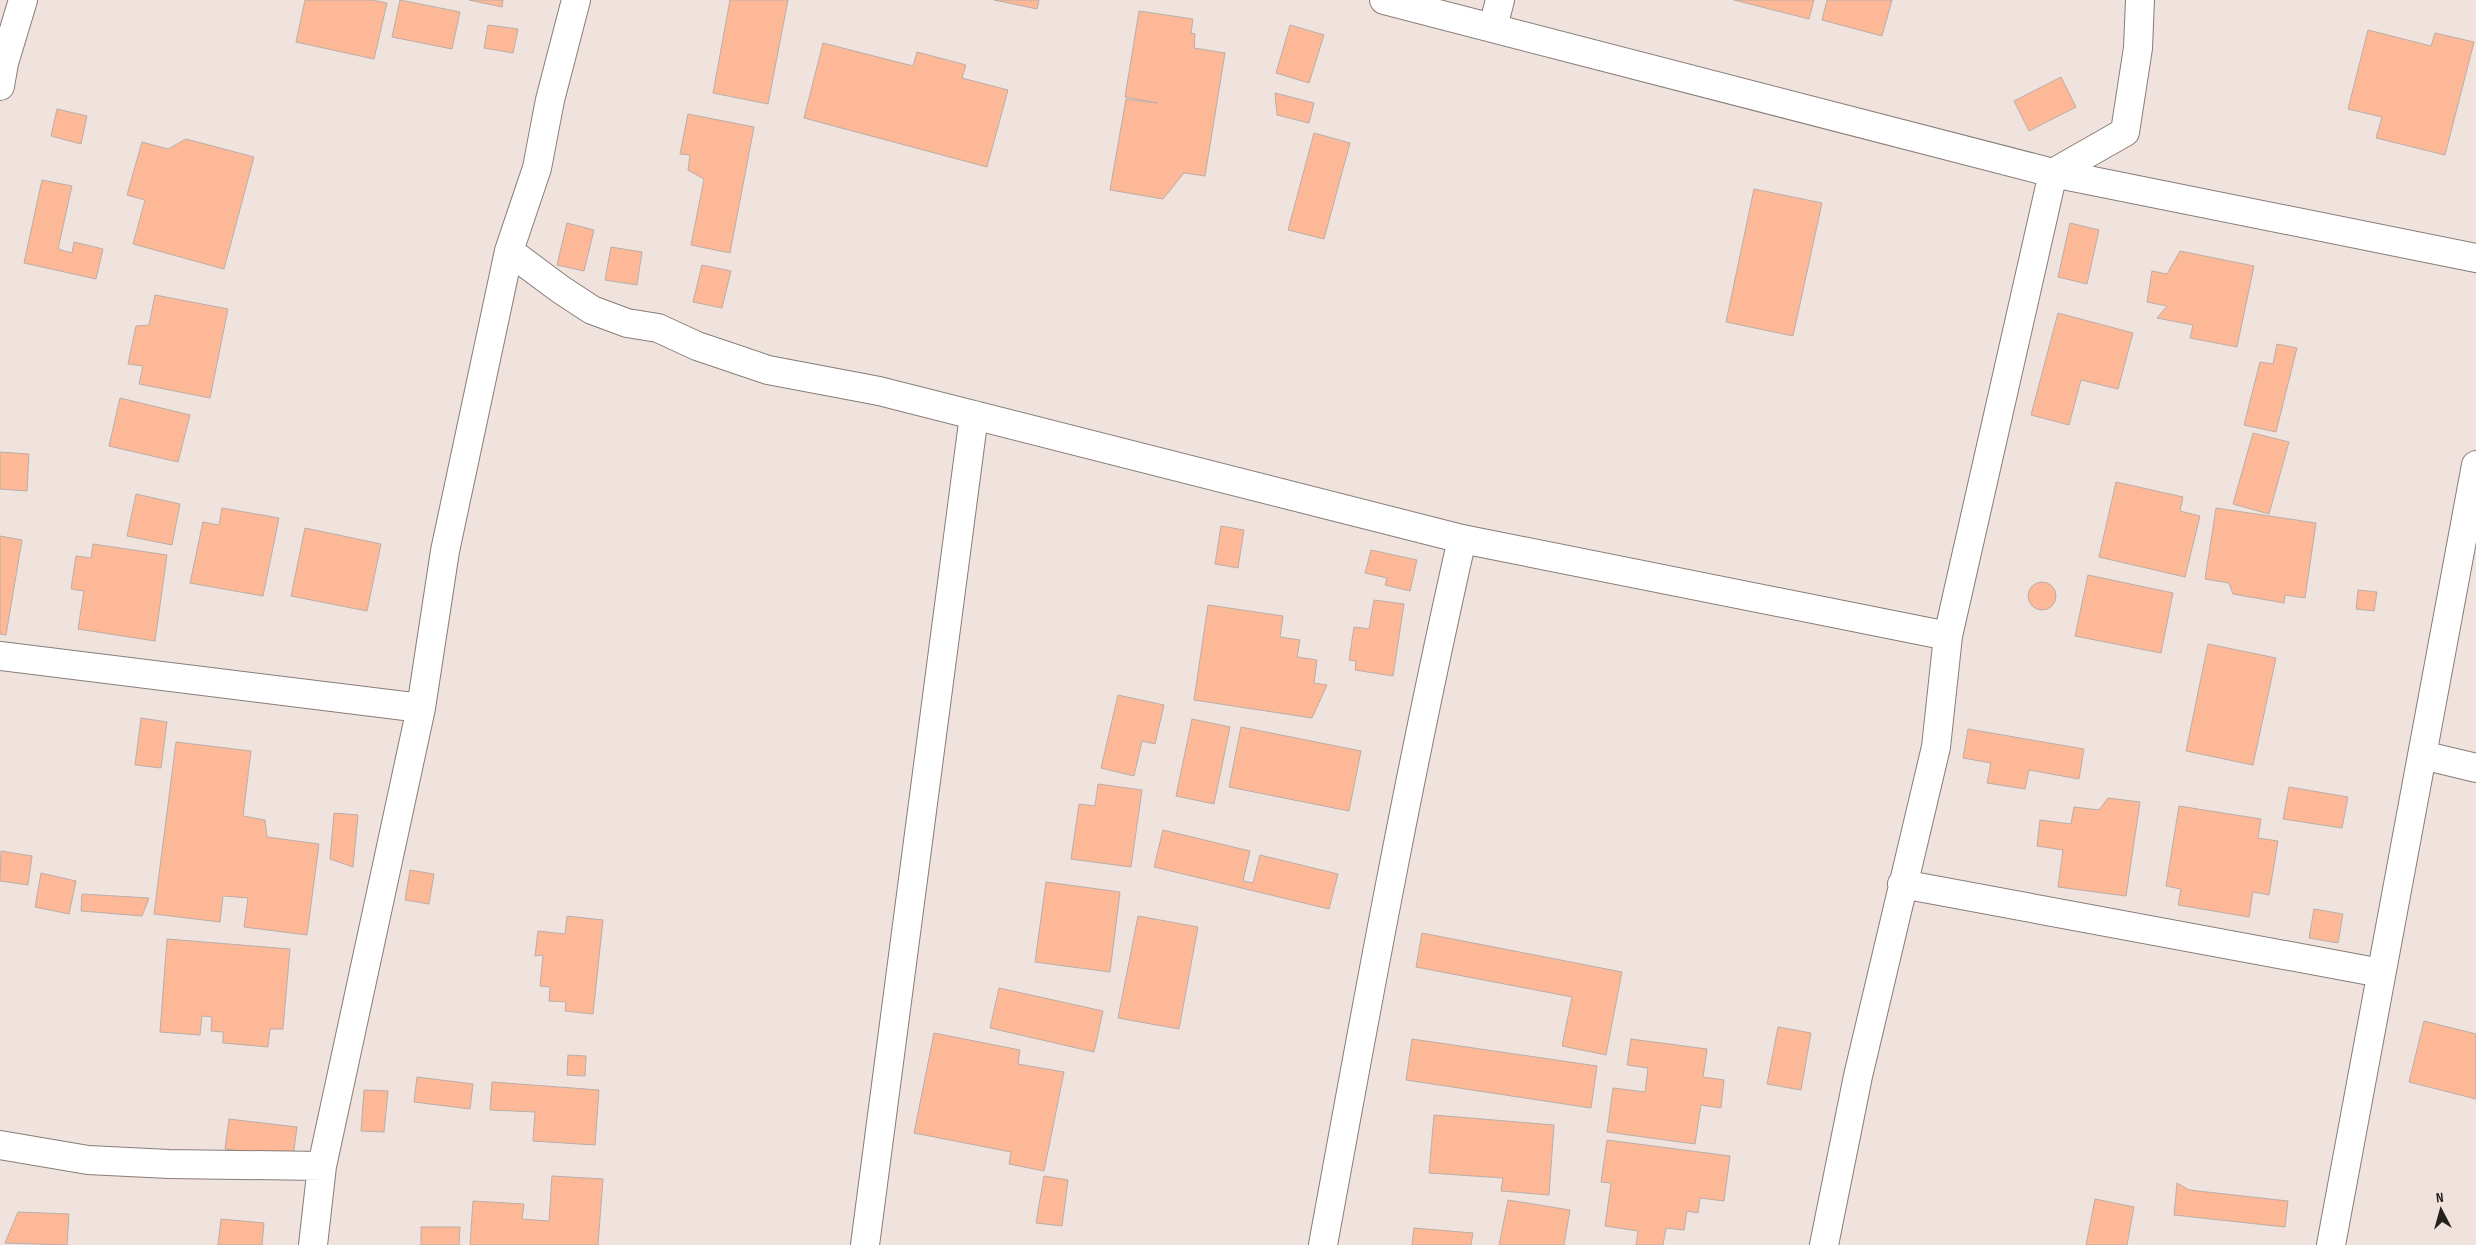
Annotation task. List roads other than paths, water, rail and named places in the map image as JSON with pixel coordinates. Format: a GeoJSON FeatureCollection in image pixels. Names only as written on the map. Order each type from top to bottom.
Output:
{"type":"FeatureCollection","features":[{"type":"Feature","properties":{"kind":"street"},"geometry":{"type":"LineString","coordinates":[[0,86],[4,63],[23,0]]}},
{"type":"Feature","properties":{"kind":"street"},"geometry":{"type":"LineString","coordinates":[[313,1245],[322,1166],[422,708],[445,551],[509,251],[538,168],[550,100],[576,0]]}},
{"type":"Feature","properties":{"kind":"street"},"geometry":{"type":"LineString","coordinates":[[1384,0],[2054,173],[2476,258]]}},
{"type":"Feature","properties":{"kind":"street"},"geometry":{"type":"LineString","coordinates":[[1493,27],[1500,0]]}},
{"type":"Feature","properties":{"kind":"street"},"geometry":{"type":"LineString","coordinates":[[1824,1245],[1858,1076],[1936,747],[1948,636],[2054,173],[2125,132],[2138,48],[2140,0]]}},
{"type":"Feature","properties":{"kind":"street"},"geometry":{"type":"LineString","coordinates":[[509,251],[592,310],[627,323],[658,328],[697,346],[768,370],[879,391],[1462,539],[1948,636]]}},
{"type":"Feature","properties":{"kind":"street"},"geometry":{"type":"LineString","coordinates":[[865,1245],[974,415]]}},
{"type":"Feature","properties":{"kind":"street"},"geometry":{"type":"LineString","coordinates":[[2331,1245],[2476,465]]}},
{"type":"Feature","properties":{"kind":"street"},"geometry":{"type":"LineString","coordinates":[[1323,1245],[1392,872],[1430,683],[1462,539]]}},
{"type":"Feature","properties":{"kind":"street"},"geometry":{"type":"LineString","coordinates":[[0,656],[422,708]]}},
{"type":"Feature","properties":{"kind":"street"},"geometry":{"type":"LineString","coordinates":[[2422,755],[2476,768]]}},
{"type":"Feature","properties":{"kind":"street"},"geometry":{"type":"LineString","coordinates":[[1902,884],[2381,972]]}},
{"type":"Feature","properties":{"kind":"street"},"geometry":{"type":"LineString","coordinates":[[0,1146],[88,1160],[168,1164],[322,1166]]}}]}
